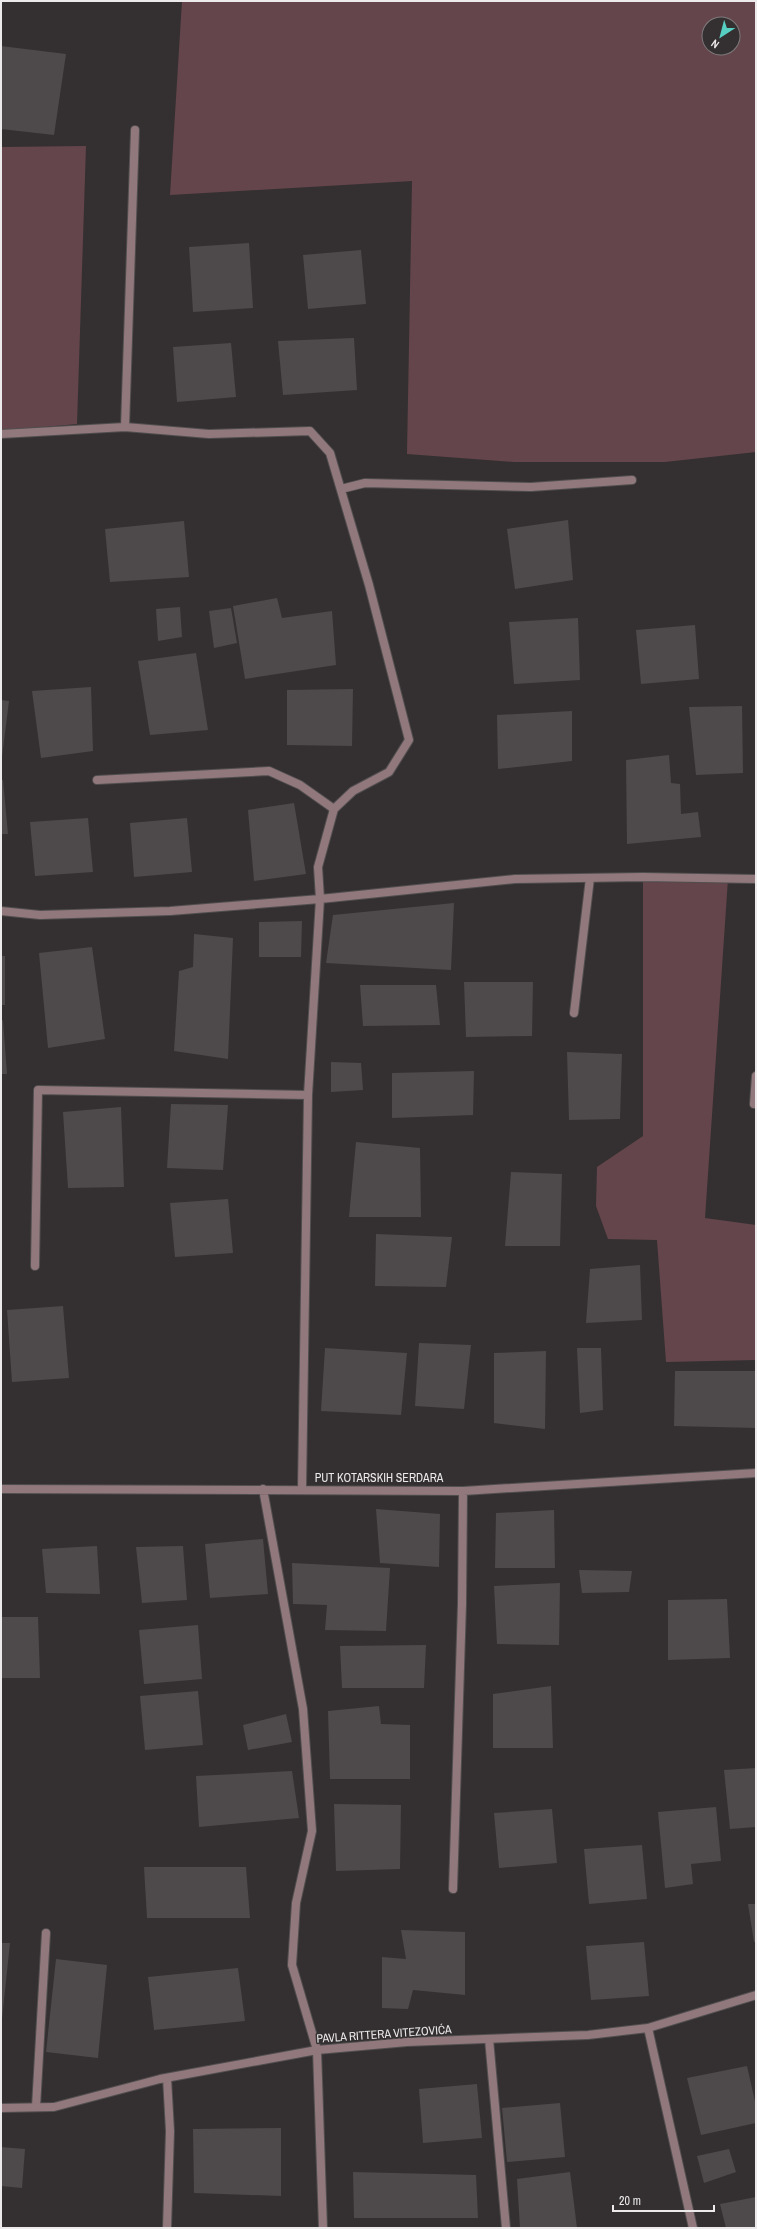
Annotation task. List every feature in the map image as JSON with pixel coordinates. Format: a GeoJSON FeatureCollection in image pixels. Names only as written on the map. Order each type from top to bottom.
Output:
{"type":"FeatureCollection","features":[{"type":"Feature","properties":{"kind":"street"},"geometry":{"type":"LineString","coordinates":[[125,427],[135,130]]}},
{"type":"Feature","properties":{"kind":"street"},"geometry":{"type":"LineString","coordinates":[[1,434],[125,427],[209,434],[310,431],[330,453],[369,584],[409,740],[390,772],[353,791],[334,808],[318,867],[320,899],[308,1095],[302,1489]]}},
{"type":"Feature","properties":{"kind":"street"},"geometry":{"type":"LineString","coordinates":[[340,489],[366,483],[531,487],[632,480]]}},
{"type":"Feature","properties":{"kind":"street"},"geometry":{"type":"LineString","coordinates":[[97,780],[269,771],[300,785],[334,808]]}},
{"type":"Feature","properties":{"kind":"street"},"geometry":{"type":"LineString","coordinates":[[574,1013],[590,878]]}},
{"type":"Feature","properties":{"kind":"street"},"geometry":{"type":"LineString","coordinates":[[1,911],[40,915],[170,911],[320,899],[516,879],[756,879]]}},
{"type":"Feature","properties":{"kind":"street"},"geometry":{"type":"LineString","coordinates":[[754,1104],[756,1076]]}},
{"type":"Feature","properties":{"kind":"street"},"geometry":{"type":"LineString","coordinates":[[35,1266],[38,1090],[308,1095]]}},
{"type":"Feature","properties":{"kind":"street","name":"PUT KOTARSKIH SERDARA"},"geometry":{"type":"LineString","coordinates":[[1,1488],[463,1491],[756,1473]]}},
{"type":"Feature","properties":{"kind":"street"},"geometry":{"type":"LineString","coordinates":[[263,1490],[303,1709],[312,1831],[296,1903],[292,1965],[317,2050],[323,2228]]}},
{"type":"Feature","properties":{"kind":"street"},"geometry":{"type":"LineString","coordinates":[[453,1889],[462,1604],[463,1491]]}},
{"type":"Feature","properties":{"kind":"street"},"geometry":{"type":"LineString","coordinates":[[36,2107],[46,1933]]}},
{"type":"Feature","properties":{"kind":"street","name":"PAVLA RITTERA VITEZOVIĆA"},"geometry":{"type":"LineString","coordinates":[[1,2108],[14,2106],[54,2107],[167,2078],[317,2050],[406,2042],[588,2035],[648,2028],[756,1995]]}},
{"type":"Feature","properties":{"kind":"street"},"geometry":{"type":"LineString","coordinates":[[648,2028],[693,2228]]}},
{"type":"Feature","properties":{"kind":"street"},"geometry":{"type":"LineString","coordinates":[[489,2039],[506,2228]]}},
{"type":"Feature","properties":{"kind":"street"},"geometry":{"type":"LineString","coordinates":[[167,2078],[170,2131],[167,2228]]}},
{"type":"Feature","properties":{"kind":"shaded area"},"geometry":{"type":"Polygon","coordinates":[[[182,1],[756,1],[756,452],[665,462],[514,462],[407,454],[412,181],[170,195],[182,1]]]}},
{"type":"Feature","properties":{"kind":"shaded area"},"geometry":{"type":"Polygon","coordinates":[[[86,146],[77,424],[1,431],[1,147],[86,146]]]}},
{"type":"Feature","properties":{"kind":"shaded area"},"geometry":{"type":"Polygon","coordinates":[[[643,877],[728,879],[705,1218],[756,1225],[756,1360],[666,1362],[657,1240],[608,1239],[596,1206],[597,1167],[643,1136],[643,877]]]}},
{"type":"Feature","properties":{"kind":"building"},"geometry":{"type":"Polygon","coordinates":[[[1,46],[66,54],[54,135],[1,129],[1,46]]]}},
{"type":"Feature","properties":{"kind":"building"},"geometry":{"type":"Polygon","coordinates":[[[249,243],[253,308],[193,312],[189,247],[249,243]]]}},
{"type":"Feature","properties":{"kind":"building"},"geometry":{"type":"Polygon","coordinates":[[[361,250],[366,304],[308,309],[303,255],[361,250]]]}},
{"type":"Feature","properties":{"kind":"building"},"geometry":{"type":"Polygon","coordinates":[[[354,338],[357,390],[283,395],[278,341],[354,338]]]}},
{"type":"Feature","properties":{"kind":"building"},"geometry":{"type":"Polygon","coordinates":[[[231,343],[236,397],[177,402],[173,347],[231,343]]]}},
{"type":"Feature","properties":{"kind":"building"},"geometry":{"type":"Polygon","coordinates":[[[568,520],[573,580],[515,589],[507,529],[568,520]]]}},
{"type":"Feature","properties":{"kind":"building"},"geometry":{"type":"Polygon","coordinates":[[[184,521],[189,577],[110,582],[105,529],[184,521]]]}},
{"type":"Feature","properties":{"kind":"building"},"geometry":{"type":"Polygon","coordinates":[[[277,598],[282,618],[332,611],[336,665],[245,679],[233,606],[277,598]]]}},
{"type":"Feature","properties":{"kind":"building"},"geometry":{"type":"Polygon","coordinates":[[[180,607],[182,637],[158,641],[156,609],[180,607]]]}},
{"type":"Feature","properties":{"kind":"building"},"geometry":{"type":"Polygon","coordinates":[[[231,608],[237,643],[214,648],[209,611],[231,608]]]}},
{"type":"Feature","properties":{"kind":"building"},"geometry":{"type":"Polygon","coordinates":[[[578,618],[580,680],[514,684],[509,622],[578,618]]]}},
{"type":"Feature","properties":{"kind":"building"},"geometry":{"type":"Polygon","coordinates":[[[695,625],[699,679],[641,684],[636,630],[695,625]]]}},
{"type":"Feature","properties":{"kind":"building"},"geometry":{"type":"Polygon","coordinates":[[[196,653],[208,730],[150,735],[138,661],[196,653]]]}},
{"type":"Feature","properties":{"kind":"building"},"geometry":{"type":"Polygon","coordinates":[[[91,687],[93,751],[41,758],[32,691],[91,687]]]}},
{"type":"Feature","properties":{"kind":"building"},"geometry":{"type":"Polygon","coordinates":[[[353,689],[352,746],[287,745],[287,690],[353,689]]]}},
{"type":"Feature","properties":{"kind":"building"},"geometry":{"type":"Polygon","coordinates":[[[1,700],[9,701],[2,757],[1,757],[1,700]]]}},
{"type":"Feature","properties":{"kind":"building"},"geometry":{"type":"Polygon","coordinates":[[[742,706],[743,773],[696,775],[689,707],[742,706]]]}},
{"type":"Feature","properties":{"kind":"building"},"geometry":{"type":"Polygon","coordinates":[[[572,711],[572,761],[498,769],[497,715],[572,711]]]}},
{"type":"Feature","properties":{"kind":"building"},"geometry":{"type":"Polygon","coordinates":[[[669,755],[671,783],[680,784],[681,814],[698,812],[701,837],[627,844],[626,760],[669,755]]]}},
{"type":"Feature","properties":{"kind":"building"},"geometry":{"type":"Polygon","coordinates":[[[1,780],[3,780],[8,834],[1,834],[1,780]]]}},
{"type":"Feature","properties":{"kind":"building"},"geometry":{"type":"Polygon","coordinates":[[[294,803],[306,874],[254,881],[248,810],[294,803]]]}},
{"type":"Feature","properties":{"kind":"building"},"geometry":{"type":"Polygon","coordinates":[[[88,818],[93,872],[35,876],[30,822],[88,818]]]}},
{"type":"Feature","properties":{"kind":"building"},"geometry":{"type":"Polygon","coordinates":[[[187,818],[192,872],[134,877],[130,823],[187,818]]]}},
{"type":"Feature","properties":{"kind":"building"},"geometry":{"type":"Polygon","coordinates":[[[454,903],[451,970],[326,963],[333,915],[454,903]]]}},
{"type":"Feature","properties":{"kind":"building"},"geometry":{"type":"Polygon","coordinates":[[[302,921],[301,957],[259,957],[259,922],[302,921]]]}},
{"type":"Feature","properties":{"kind":"building"},"geometry":{"type":"Polygon","coordinates":[[[194,934],[233,938],[228,1059],[174,1051],[179,971],[193,967],[194,934]]]}},
{"type":"Feature","properties":{"kind":"building"},"geometry":{"type":"Polygon","coordinates":[[[92,947],[105,1039],[48,1048],[39,953],[92,947]]]}},
{"type":"Feature","properties":{"kind":"building"},"geometry":{"type":"Polygon","coordinates":[[[1,956],[5,956],[5,1005],[1,1005],[1,956]]]}},
{"type":"Feature","properties":{"kind":"building"},"geometry":{"type":"Polygon","coordinates":[[[464,982],[533,982],[532,1036],[466,1037],[464,982]]]}},
{"type":"Feature","properties":{"kind":"building"},"geometry":{"type":"Polygon","coordinates":[[[360,985],[436,985],[440,1025],[363,1026],[360,985]]]}},
{"type":"Feature","properties":{"kind":"building"},"geometry":{"type":"Polygon","coordinates":[[[3,1020],[7,1074],[1,1074],[1,1021],[3,1020]]]}},
{"type":"Feature","properties":{"kind":"building"},"geometry":{"type":"Polygon","coordinates":[[[567,1052],[622,1054],[620,1119],[569,1120],[567,1052]]]}},
{"type":"Feature","properties":{"kind":"building"},"geometry":{"type":"Polygon","coordinates":[[[331,1062],[361,1063],[363,1090],[331,1092],[331,1062]]]}},
{"type":"Feature","properties":{"kind":"building"},"geometry":{"type":"Polygon","coordinates":[[[474,1071],[473,1115],[392,1118],[392,1073],[474,1071]]]}},
{"type":"Feature","properties":{"kind":"building"},"geometry":{"type":"Polygon","coordinates":[[[171,1104],[228,1105],[223,1170],[167,1168],[171,1104]]]}},
{"type":"Feature","properties":{"kind":"building"},"geometry":{"type":"Polygon","coordinates":[[[121,1107],[124,1187],[68,1188],[63,1112],[121,1107]]]}},
{"type":"Feature","properties":{"kind":"building"},"geometry":{"type":"Polygon","coordinates":[[[356,1142],[420,1148],[421,1217],[349,1217],[356,1142]]]}},
{"type":"Feature","properties":{"kind":"building"},"geometry":{"type":"Polygon","coordinates":[[[511,1172],[562,1174],[560,1246],[505,1246],[511,1172]]]}},
{"type":"Feature","properties":{"kind":"building"},"geometry":{"type":"Polygon","coordinates":[[[228,1199],[233,1253],[175,1257],[170,1203],[228,1199]]]}},
{"type":"Feature","properties":{"kind":"building"},"geometry":{"type":"Polygon","coordinates":[[[376,1234],[452,1237],[446,1287],[375,1286],[376,1234]]]}},
{"type":"Feature","properties":{"kind":"building"},"geometry":{"type":"Polygon","coordinates":[[[640,1265],[642,1320],[586,1323],[590,1269],[640,1265]]]}},
{"type":"Feature","properties":{"kind":"building"},"geometry":{"type":"Polygon","coordinates":[[[63,1306],[69,1378],[12,1382],[7,1310],[63,1306]]]}},
{"type":"Feature","properties":{"kind":"building"},"geometry":{"type":"Polygon","coordinates":[[[419,1343],[471,1345],[464,1409],[415,1406],[419,1343]]]}},
{"type":"Feature","properties":{"kind":"building"},"geometry":{"type":"Polygon","coordinates":[[[325,1348],[407,1353],[401,1415],[321,1411],[325,1348]]]}},
{"type":"Feature","properties":{"kind":"building"},"geometry":{"type":"Polygon","coordinates":[[[577,1348],[601,1348],[603,1410],[580,1413],[577,1348]]]}},
{"type":"Feature","properties":{"kind":"building"},"geometry":{"type":"Polygon","coordinates":[[[546,1351],[545,1429],[494,1423],[494,1353],[546,1351]]]}},
{"type":"Feature","properties":{"kind":"building"},"geometry":{"type":"Polygon","coordinates":[[[675,1371],[756,1371],[756,1428],[674,1426],[675,1371]]]}},
{"type":"Feature","properties":{"kind":"building"},"geometry":{"type":"Polygon","coordinates":[[[376,1509],[440,1514],[439,1567],[380,1563],[376,1509]]]}},
{"type":"Feature","properties":{"kind":"building"},"geometry":{"type":"Polygon","coordinates":[[[554,1510],[555,1568],[495,1568],[496,1513],[554,1510]]]}},
{"type":"Feature","properties":{"kind":"building"},"geometry":{"type":"Polygon","coordinates":[[[263,1539],[268,1594],[210,1598],[205,1544],[263,1539]]]}},
{"type":"Feature","properties":{"kind":"building"},"geometry":{"type":"Polygon","coordinates":[[[97,1546],[100,1594],[46,1593],[42,1549],[97,1546]]]}},
{"type":"Feature","properties":{"kind":"building"},"geometry":{"type":"Polygon","coordinates":[[[183,1546],[187,1600],[142,1603],[136,1547],[183,1546]]]}},
{"type":"Feature","properties":{"kind":"building"},"geometry":{"type":"Polygon","coordinates":[[[292,1563],[390,1568],[386,1631],[325,1630],[327,1605],[293,1604],[292,1563]]]}},
{"type":"Feature","properties":{"kind":"building"},"geometry":{"type":"Polygon","coordinates":[[[579,1570],[632,1571],[629,1592],[582,1593],[579,1570]]]}},
{"type":"Feature","properties":{"kind":"building"},"geometry":{"type":"Polygon","coordinates":[[[560,1583],[559,1645],[497,1644],[494,1586],[560,1583]]]}},
{"type":"Feature","properties":{"kind":"building"},"geometry":{"type":"Polygon","coordinates":[[[727,1599],[730,1658],[668,1660],[668,1600],[727,1599]]]}},
{"type":"Feature","properties":{"kind":"building"},"geometry":{"type":"Polygon","coordinates":[[[1,1617],[38,1617],[40,1678],[1,1678],[1,1617]]]}},
{"type":"Feature","properties":{"kind":"building"},"geometry":{"type":"Polygon","coordinates":[[[198,1625],[202,1679],[144,1684],[139,1630],[198,1625]]]}},
{"type":"Feature","properties":{"kind":"building"},"geometry":{"type":"Polygon","coordinates":[[[426,1645],[424,1688],[342,1688],[340,1646],[426,1645]]]}},
{"type":"Feature","properties":{"kind":"building"},"geometry":{"type":"Polygon","coordinates":[[[551,1686],[553,1748],[493,1748],[493,1694],[551,1686]]]}},
{"type":"Feature","properties":{"kind":"building"},"geometry":{"type":"Polygon","coordinates":[[[198,1691],[203,1745],[145,1750],[140,1696],[198,1691]]]}},
{"type":"Feature","properties":{"kind":"building"},"geometry":{"type":"Polygon","coordinates":[[[379,1706],[381,1724],[410,1725],[410,1779],[330,1779],[328,1711],[379,1706]]]}},
{"type":"Feature","properties":{"kind":"building"},"geometry":{"type":"Polygon","coordinates":[[[286,1714],[292,1742],[248,1750],[243,1725],[286,1714]]]}},
{"type":"Feature","properties":{"kind":"building"},"geometry":{"type":"Polygon","coordinates":[[[756,1768],[756,1827],[730,1829],[724,1770],[756,1768]]]}},
{"type":"Feature","properties":{"kind":"building"},"geometry":{"type":"Polygon","coordinates":[[[292,1771],[299,1818],[199,1827],[196,1776],[292,1771]]]}},
{"type":"Feature","properties":{"kind":"building"},"geometry":{"type":"Polygon","coordinates":[[[334,1804],[401,1805],[400,1869],[336,1871],[334,1804]]]}},
{"type":"Feature","properties":{"kind":"building"},"geometry":{"type":"Polygon","coordinates":[[[716,1807],[721,1861],[691,1864],[693,1884],[665,1888],[658,1812],[716,1807]]]}},
{"type":"Feature","properties":{"kind":"building"},"geometry":{"type":"Polygon","coordinates":[[[552,1809],[557,1863],[499,1868],[494,1813],[552,1809]]]}},
{"type":"Feature","properties":{"kind":"building"},"geometry":{"type":"Polygon","coordinates":[[[642,1845],[647,1899],[589,1904],[584,1849],[642,1845]]]}},
{"type":"Feature","properties":{"kind":"building"},"geometry":{"type":"Polygon","coordinates":[[[144,1867],[246,1867],[250,1918],[147,1918],[144,1867]]]}},
{"type":"Feature","properties":{"kind":"building"},"geometry":{"type":"Polygon","coordinates":[[[748,1904],[756,1904],[756,1942],[754,1942],[748,1904]]]}},
{"type":"Feature","properties":{"kind":"building"},"geometry":{"type":"Polygon","coordinates":[[[401,1930],[465,1932],[465,1995],[413,1990],[408,2009],[382,2008],[382,1957],[406,1959],[401,1930]]]}},
{"type":"Feature","properties":{"kind":"building"},"geometry":{"type":"Polygon","coordinates":[[[644,1942],[649,1996],[591,2000],[586,1946],[644,1942]]]}},
{"type":"Feature","properties":{"kind":"building"},"geometry":{"type":"Polygon","coordinates":[[[1,1943],[10,1943],[2,2019],[1,2019],[1,1943]]]}},
{"type":"Feature","properties":{"kind":"building"},"geometry":{"type":"Polygon","coordinates":[[[56,1959],[107,1965],[98,2058],[46,2052],[56,1959]]]}},
{"type":"Feature","properties":{"kind":"building"},"geometry":{"type":"Polygon","coordinates":[[[238,1968],[245,2021],[154,2030],[148,1977],[238,1968]]]}},
{"type":"Feature","properties":{"kind":"building"},"geometry":{"type":"Polygon","coordinates":[[[747,2066],[756,2106],[756,2123],[701,2135],[687,2078],[747,2066]]]}},
{"type":"Feature","properties":{"kind":"building"},"geometry":{"type":"Polygon","coordinates":[[[477,2084],[482,2138],[423,2143],[419,2089],[477,2084]]]}},
{"type":"Feature","properties":{"kind":"building"},"geometry":{"type":"Polygon","coordinates":[[[560,2103],[565,2157],[507,2162],[502,2108],[560,2103]]]}},
{"type":"Feature","properties":{"kind":"building"},"geometry":{"type":"Polygon","coordinates":[[[281,2128],[281,2196],[194,2193],[193,2129],[281,2128]]]}},
{"type":"Feature","properties":{"kind":"building"},"geometry":{"type":"Polygon","coordinates":[[[1,2147],[25,2149],[22,2188],[1,2186],[1,2147]]]}},
{"type":"Feature","properties":{"kind":"building"},"geometry":{"type":"Polygon","coordinates":[[[729,2149],[736,2172],[704,2183],[697,2156],[729,2149]]]}},
{"type":"Feature","properties":{"kind":"building"},"geometry":{"type":"Polygon","coordinates":[[[353,2172],[476,2175],[478,2218],[354,2218],[353,2172]]]}},
{"type":"Feature","properties":{"kind":"building"},"geometry":{"type":"Polygon","coordinates":[[[570,2172],[577,2228],[520,2228],[517,2179],[570,2172]]]}},
{"type":"Feature","properties":{"kind":"building"},"geometry":{"type":"Polygon","coordinates":[[[756,2197],[756,2228],[726,2228],[720,2204],[756,2197]]]}}]}
